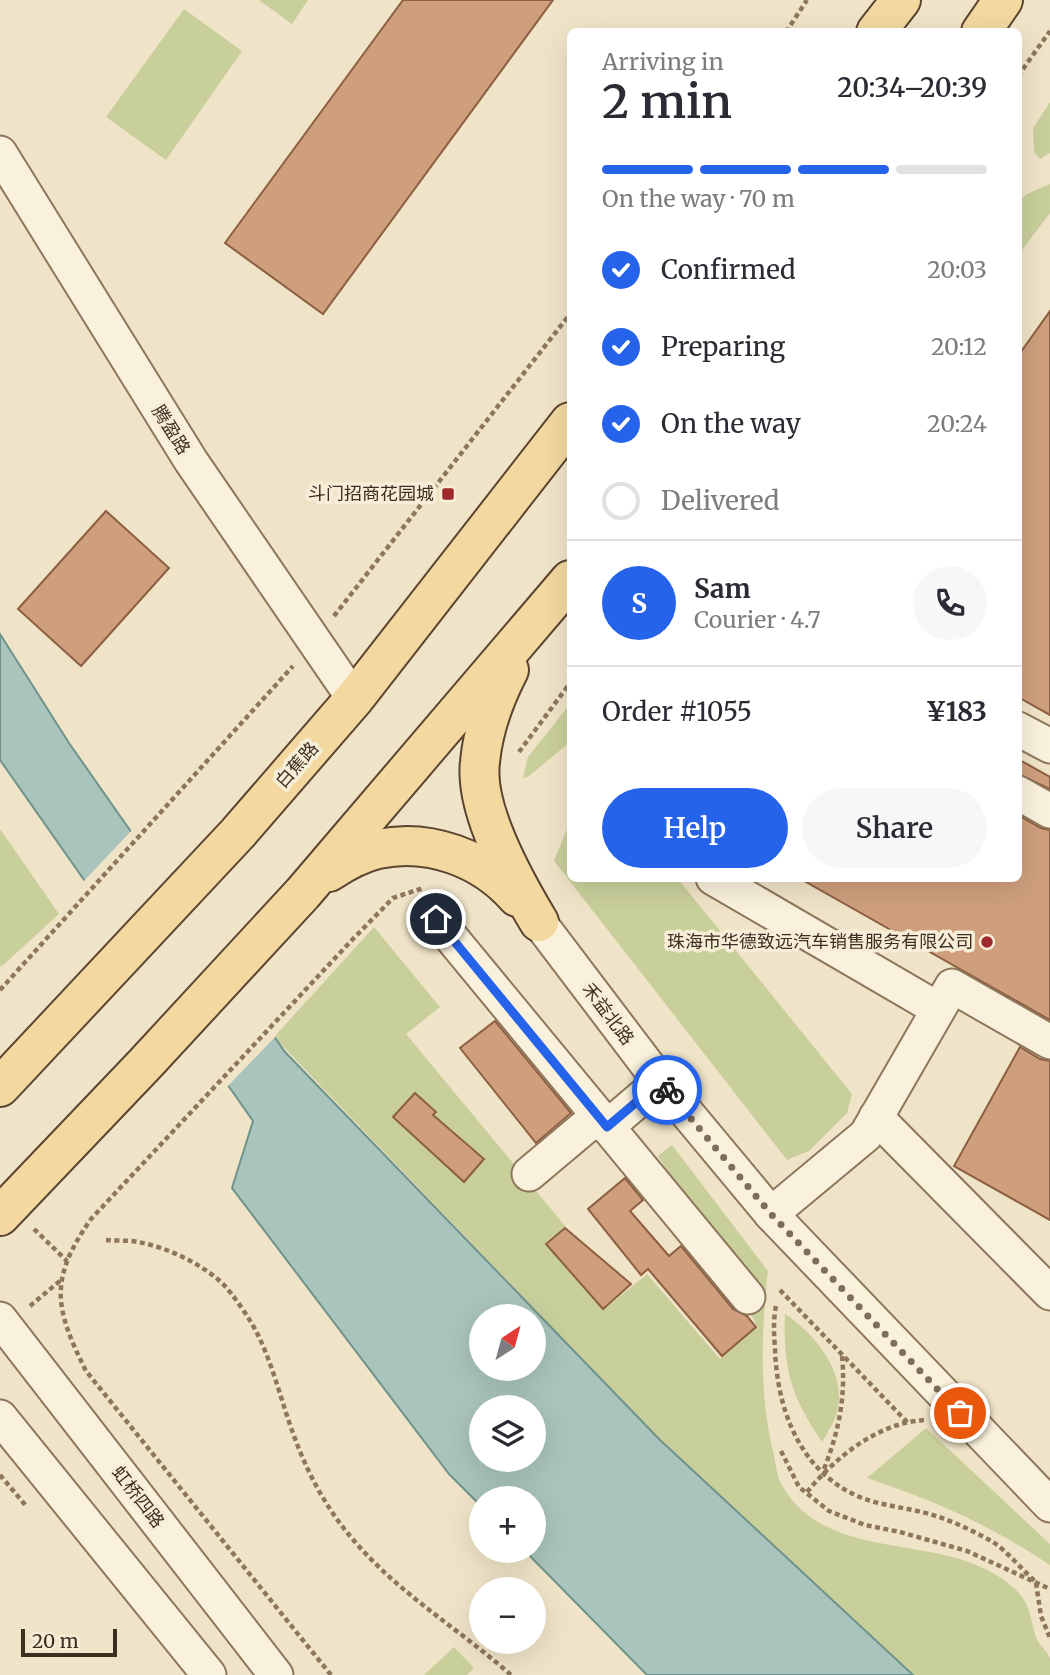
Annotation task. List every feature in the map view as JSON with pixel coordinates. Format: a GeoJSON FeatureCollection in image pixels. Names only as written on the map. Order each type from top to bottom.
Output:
{"type":"FeatureCollection","features":[{"type":"Feature","properties":{"kind":"main road"},"geometry":{"type":"LineString","coordinates":[[879,28],[901,0]]}},
{"type":"Feature","properties":{"kind":"main road"},"geometry":{"type":"LineString","coordinates":[[984,28],[1003,0]]}},
{"type":"Feature","properties":{"kind":"main road","name":"白蕉路"},"geometry":{"type":"LineString","coordinates":[[0,1087],[96,988],[238,833],[354,699],[567,426]]}},
{"type":"Feature","properties":{"kind":"main road"},"geometry":{"type":"LineString","coordinates":[[0,1216],[303,893],[567,584]]}},
{"type":"Feature","properties":{"kind":"main road"},"geometry":{"type":"LineString","coordinates":[[535,624],[508,671],[490,713],[479,764],[484,803],[497,842],[513,880],[539,922]]}},
{"type":"Feature","properties":{"kind":"main road"},"geometry":{"type":"LineString","coordinates":[[303,893],[325,874],[351,858],[378,849],[416,845],[447,850],[481,867],[511,890],[539,922]]}},
{"type":"Feature","properties":{"kind":"street","name":"腾盈路"},"geometry":{"type":"LineString","coordinates":[[0,153],[191,461],[354,699]]}},
{"type":"Feature","properties":{"kind":"street"},"geometry":{"type":"LineString","coordinates":[[1022,731],[1050,746]]}},
{"type":"Feature","properties":{"kind":"street"},"geometry":{"type":"LineString","coordinates":[[1022,795],[1050,811]]}},
{"type":"Feature","properties":{"kind":"street"},"geometry":{"type":"LineString","coordinates":[[720,882],[938,1009]]}},
{"type":"Feature","properties":{"kind":"street"},"geometry":{"type":"LineString","coordinates":[[436,919],[603,1121],[768,1297]]}},
{"type":"Feature","properties":{"kind":"street","name":"禾益北路"},"geometry":{"type":"LineString","coordinates":[[539,922],[660,1082],[771,1214],[1050,1505]]}},
{"type":"Feature","properties":{"kind":"street"},"geometry":{"type":"LineString","coordinates":[[771,1214],[866,1135],[952,986],[1050,1042]]}},
{"type":"Feature","properties":{"kind":"street"},"geometry":{"type":"LineString","coordinates":[[529,1174],[660,1082]]}},
{"type":"Feature","properties":{"kind":"street"},"geometry":{"type":"LineString","coordinates":[[876,1117],[1050,1293]]}},
{"type":"Feature","properties":{"kind":"street","name":"虹桥四路"},"geometry":{"type":"LineString","coordinates":[[0,1319],[276,1675]]}},
{"type":"Feature","properties":{"kind":"street"},"geometry":{"type":"LineString","coordinates":[[0,1417],[209,1675]]}},
{"type":"Feature","properties":{"kind":"path"},"geometry":{"type":"LineString","coordinates":[[789,28],[807,0]]}},
{"type":"Feature","properties":{"kind":"path"},"geometry":{"type":"LineString","coordinates":[[1022,70],[1050,32]]}},
{"type":"Feature","properties":{"kind":"path"},"geometry":{"type":"LineString","coordinates":[[0,990],[314,642],[567,318]]}},
{"type":"Feature","properties":{"kind":"path"},"geometry":{"type":"LineString","coordinates":[[526,741],[567,687]]}},
{"type":"Feature","properties":{"kind":"path"},"geometry":{"type":"LineString","coordinates":[[331,1675],[86,1371],[67,1334],[61,1301],[62,1272],[75,1243],[91,1219],[393,898]]}},
{"type":"Feature","properties":{"kind":"path"},"geometry":{"type":"LineString","coordinates":[[106,1240],[137,1241],[169,1251],[196,1265],[223,1284],[256,1331],[294,1437],[317,1489],[350,1536],[387,1577],[430,1612],[475,1643],[511,1675]]}},
{"type":"Feature","properties":{"kind":"path"},"geometry":{"type":"LineString","coordinates":[[768,1297],[842,1354],[908,1423]]}},
{"type":"Feature","properties":{"kind":"path"},"geometry":{"type":"LineString","coordinates":[[768,1297],[774,1318],[778,1384],[782,1404],[806,1455],[826,1475],[852,1493],[882,1504],[939,1517],[994,1543],[1036,1582],[1041,1616],[1050,1638]]}},
{"type":"Feature","properties":{"kind":"path"},"geometry":{"type":"LineString","coordinates":[[821,1474],[841,1414],[844,1381],[842,1354]]}},
{"type":"Feature","properties":{"kind":"path"},"geometry":{"type":"LineString","coordinates":[[807,1492],[827,1468],[860,1443],[898,1425],[927,1419]]}},
{"type":"Feature","properties":{"kind":"path"},"geometry":{"type":"LineString","coordinates":[[781,1451],[799,1487],[829,1511],[864,1525],[967,1551],[1050,1590]]}},
{"type":"Feature","properties":{"kind":"green space"},"geometry":{"type":"Polygon","coordinates":[[[259,0],[308,0],[292,24],[259,0]]]}},
{"type":"Feature","properties":{"kind":"green space"},"geometry":{"type":"Polygon","coordinates":[[[184,9],[242,51],[166,160],[106,117],[184,9]]]}},
{"type":"Feature","properties":{"kind":"green space"},"geometry":{"type":"Polygon","coordinates":[[[1050,102],[1050,153],[1040,159],[1034,152],[1033,128],[1050,102]]]}},
{"type":"Feature","properties":{"kind":"green space"},"geometry":{"type":"Polygon","coordinates":[[[1050,184],[1050,213],[1022,250],[1022,198],[1050,184]]]}},
{"type":"Feature","properties":{"kind":"green space"},"geometry":{"type":"Polygon","coordinates":[[[567,708],[567,744],[528,777],[523,778],[528,757],[567,708]]]}},
{"type":"Feature","properties":{"kind":"green space"},"geometry":{"type":"Polygon","coordinates":[[[0,829],[59,914],[1,967],[0,964],[0,829]]]}},
{"type":"Feature","properties":{"kind":"green space"},"geometry":{"type":"Polygon","coordinates":[[[567,829],[567,878],[554,861],[567,829]]]}},
{"type":"Feature","properties":{"kind":"green space"},"geometry":{"type":"Polygon","coordinates":[[[570,882],[680,882],[852,1094],[847,1113],[809,1151],[787,1160],[570,882]]]}},
{"type":"Feature","properties":{"kind":"green space"},"geometry":{"type":"Polygon","coordinates":[[[374,927],[440,1007],[406,1034],[566,1227],[549,1242],[607,1307],[647,1274],[720,1359],[757,1327],[737,1282],[658,1156],[672,1145],[768,1271],[763,1340],[764,1387],[769,1433],[779,1480],[783,1487],[802,1510],[825,1526],[851,1536],[967,1561],[1005,1581],[1019,1593],[1027,1606],[1037,1640],[1050,1659],[1050,1675],[913,1675],[659,1439],[546,1321],[546,1304],[530,1304],[274,1037],[374,927]]]}},
{"type":"Feature","properties":{"kind":"green space"},"geometry":{"type":"Polygon","coordinates":[[[785,1314],[816,1342],[837,1380],[837,1412],[822,1442],[811,1426],[791,1381],[786,1351],[785,1314]]]}},
{"type":"Feature","properties":{"kind":"green space"},"geometry":{"type":"Polygon","coordinates":[[[926,1428],[1050,1544],[1050,1565],[962,1515],[867,1478],[926,1428]]]}},
{"type":"Feature","properties":{"kind":"green space"},"geometry":{"type":"Polygon","coordinates":[[[454,1647],[474,1668],[467,1675],[424,1675],[454,1647]]]}},
{"type":"Feature","properties":{"kind":"water"},"geometry":{"type":"Polygon","coordinates":[[[0,634],[69,743],[285,1052],[529,1304],[469,1304],[469,1381],[546,1381],[546,1322],[659,1439],[913,1675],[647,1675],[537,1563],[546,1563],[546,1486],[469,1486],[469,1494],[449,1474],[232,1188],[253,1121],[0,760],[0,634]]]}},
{"type":"Feature","properties":{"kind":"pier"},"geometry":{"type":"Polygon","coordinates":[[[133,829],[277,1035],[226,1088],[82,883],[133,829]]]}},
{"type":"Feature","properties":{"kind":"building"},"geometry":{"type":"Polygon","coordinates":[[[403,0],[553,0],[323,314],[225,243],[403,0]]]}},
{"type":"Feature","properties":{"kind":"building"},"geometry":{"type":"Polygon","coordinates":[[[1050,311],[1050,715],[1022,699],[1022,350],[1050,311]]]}},
{"type":"Feature","properties":{"kind":"building"},"geometry":{"type":"Polygon","coordinates":[[[106,511],[169,568],[81,666],[18,609],[106,511]]]}},
{"type":"Feature","properties":{"kind":"building"},"geometry":{"type":"Polygon","coordinates":[[[1022,761],[1050,777],[1050,789],[1022,776],[1022,761]]]}},
{"type":"Feature","properties":{"kind":"building"},"geometry":{"type":"Polygon","coordinates":[[[1022,817],[1050,830],[1050,1020],[806,882],[1022,882],[1022,817]]]}},
{"type":"Feature","properties":{"kind":"building"},"geometry":{"type":"Polygon","coordinates":[[[495,1021],[571,1113],[536,1143],[460,1048],[495,1021]]]}},
{"type":"Feature","properties":{"kind":"building"},"geometry":{"type":"Polygon","coordinates":[[[1020,1047],[1040,1059],[1050,1061],[1050,1220],[954,1166],[1020,1047]]]}},
{"type":"Feature","properties":{"kind":"building"},"geometry":{"type":"Polygon","coordinates":[[[415,1093],[436,1112],[433,1115],[484,1159],[464,1182],[393,1117],[415,1093]]]}},
{"type":"Feature","properties":{"kind":"building"},"geometry":{"type":"Polygon","coordinates":[[[625,1178],[643,1200],[630,1211],[669,1256],[681,1246],[733,1309],[747,1316],[756,1327],[722,1356],[648,1269],[641,1275],[588,1209],[625,1178]]]}},
{"type":"Feature","properties":{"kind":"building"},"geometry":{"type":"Polygon","coordinates":[[[565,1228],[631,1284],[603,1309],[546,1244],[565,1228]]]}},
{"type":"Feature","properties":{"kind":"way so far"},"geometry":{"type":"LineString","coordinates":[[667,1090],[771,1214],[960,1413]]}},
{"type":"Feature","properties":{"kind":"place","name":"斗门招商花园城"},"geometry":{"type":"Point","coordinates":[448,494]}},
{"type":"Feature","properties":{"kind":"place","name":"珠海市华德致远汽车销售服务有限公司"},"geometry":{"type":"Point","coordinates":[987,942]}},
{"type":"Feature","properties":{"kind":"route"},"geometry":{"type":"LineString","coordinates":[[436,919],[607,1127],[660,1082],[667,1090]]}}]}
